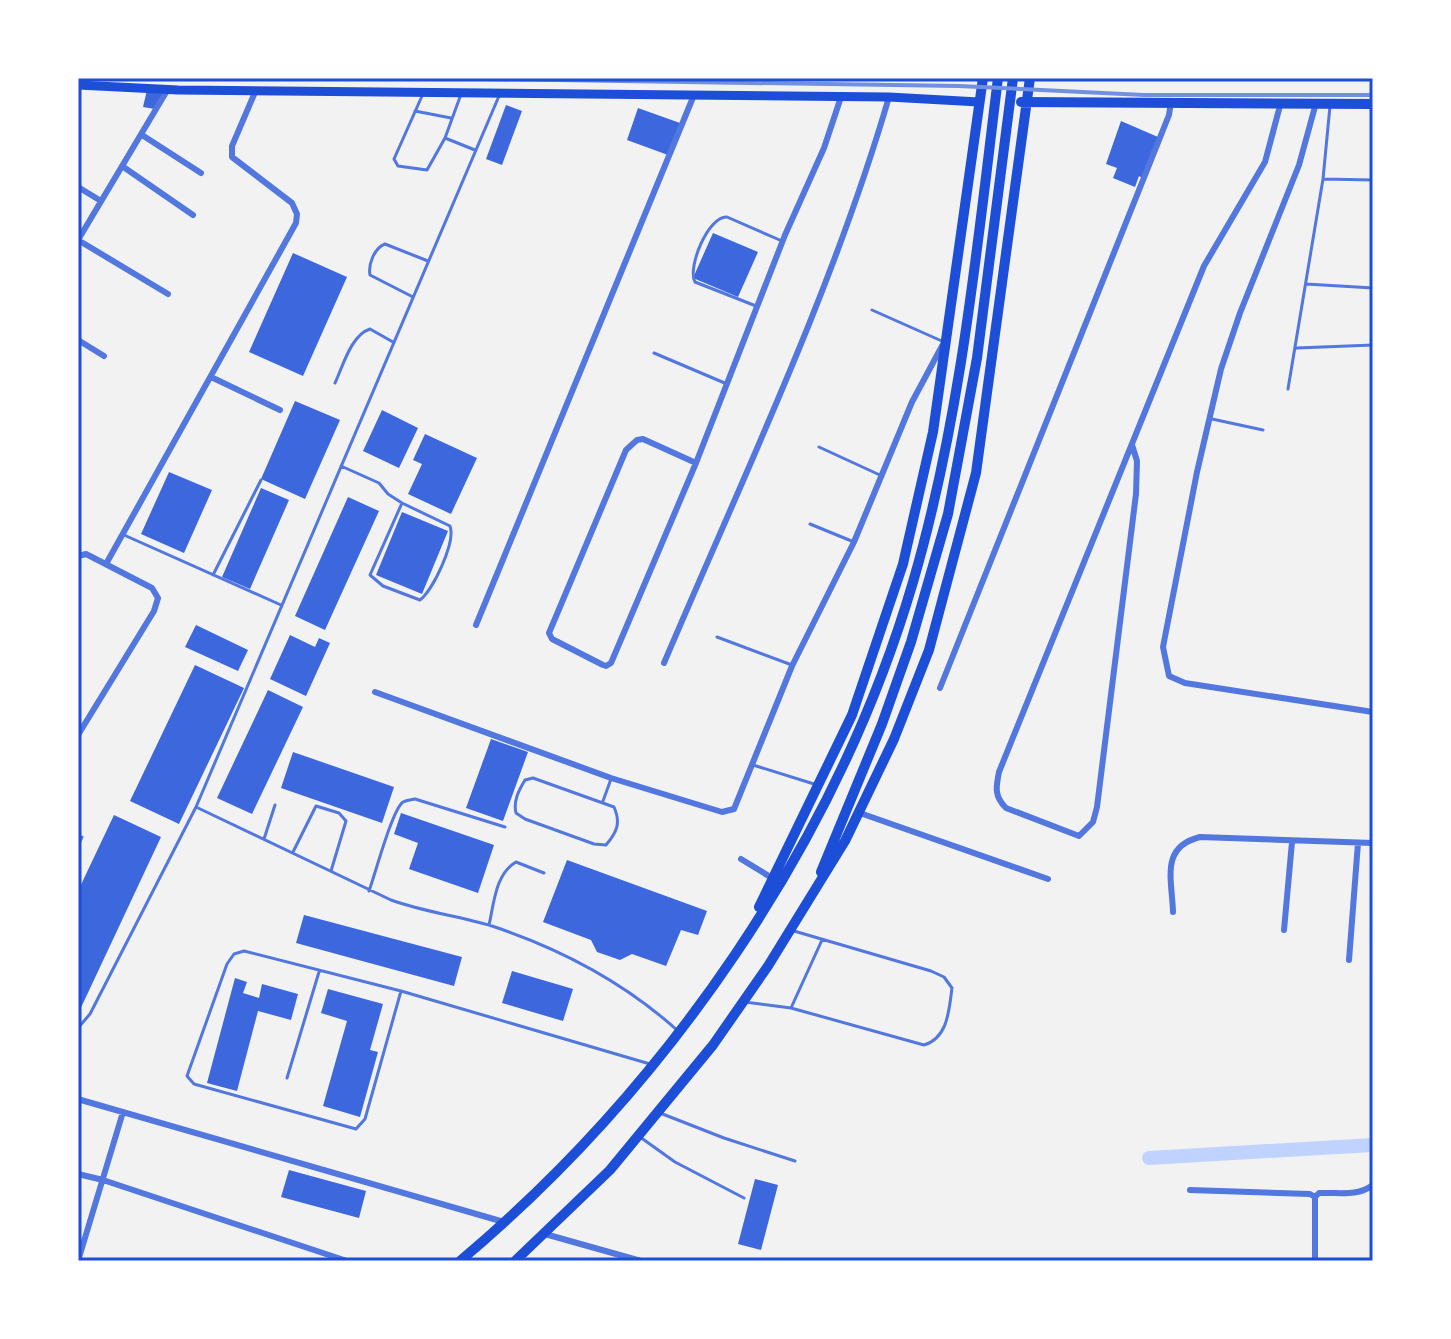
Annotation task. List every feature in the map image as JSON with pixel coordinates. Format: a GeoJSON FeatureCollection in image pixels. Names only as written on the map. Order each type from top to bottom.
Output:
{"type":"FeatureCollection","features":[{"type":"Feature","properties":{"kind":"main road"},"geometry":{"type":"LineString","coordinates":[[113,87],[120,78]]}},
{"type":"Feature","properties":{"kind":"main road"},"geometry":{"type":"LineString","coordinates":[[500,92],[503,78]]}},
{"type":"Feature","properties":{"kind":"main road"},"geometry":{"type":"LineString","coordinates":[[751,927],[852,715],[903,564],[926,467],[983,78]]}},
{"type":"Feature","properties":{"kind":"main road"},"geometry":{"type":"LineString","coordinates":[[460,1261],[597,1131],[679,1032],[751,927],[816,822],[866,714],[913,584],[947,441],[967,326],[998,78]]}},
{"type":"Feature","properties":{"kind":"main road"},"geometry":{"type":"LineString","coordinates":[[816,885],[832,839],[882,724],[923,606],[958,468],[977,358],[1013,78]]}},
{"type":"Feature","properties":{"kind":"main road"},"geometry":{"type":"LineString","coordinates":[[515,1261],[545,1234],[660,1113],[744,1002],[860,813],[912,697],[933,636],[976,473],[1030,78]]}},
{"type":"Feature","properties":{"kind":"main road"},"geometry":{"type":"LineString","coordinates":[[78,85],[168,89],[889,97],[979,102],[1373,104]]}},
{"type":"Feature","properties":{"kind":"main road"},"geometry":{"type":"LineString","coordinates":[[946,342],[958,325],[973,319],[982,321],[988,327],[993,351]]}},
{"type":"Feature","properties":{"kind":"street"},"geometry":{"type":"LineString","coordinates":[[168,89],[78,240],[168,294]]}},
{"type":"Feature","properties":{"kind":"street"},"geometry":{"type":"LineString","coordinates":[[106,564],[296,223],[297,214],[292,203],[232,157],[232,146],[256,90]]}},
{"type":"Feature","properties":{"kind":"street"},"geometry":{"type":"LineString","coordinates":[[476,625],[694,95]]}},
{"type":"Feature","properties":{"kind":"street"},"geometry":{"type":"LineString","coordinates":[[696,463],[643,439],[637,440],[626,450],[549,633],[552,639],[603,665],[611,663],[696,463],[782,241],[824,148],[841,97]]}},
{"type":"Feature","properties":{"kind":"street"},"geometry":{"type":"LineString","coordinates":[[664,663],[844,233],[889,97]]}},
{"type":"Feature","properties":{"kind":"street"},"geometry":{"type":"LineString","coordinates":[[940,688],[1163,129],[1171,102]]}},
{"type":"Feature","properties":{"kind":"street"},"geometry":{"type":"LineString","coordinates":[[1132,445],[1137,461],[1136,494],[1097,807],[1093,822],[1079,836],[1006,808],[998,799],[996,788],[1005,758],[1204,266],[1265,162],[1281,102]]}},
{"type":"Feature","properties":{"kind":"street"},"geometry":{"type":"LineString","coordinates":[[1316,102],[1299,165],[1221,369],[1163,647],[1169,676],[1185,683],[1373,712]]}},
{"type":"Feature","properties":{"kind":"street"},"geometry":{"type":"LineString","coordinates":[[142,135],[201,173]]}},
{"type":"Feature","properties":{"kind":"street"},"geometry":{"type":"LineString","coordinates":[[122,166],[193,215]]}},
{"type":"Feature","properties":{"kind":"street"},"geometry":{"type":"LineString","coordinates":[[78,187],[101,201]]}},
{"type":"Feature","properties":{"kind":"street"},"geometry":{"type":"LineString","coordinates":[[78,340],[104,356]]}},
{"type":"Feature","properties":{"kind":"street"},"geometry":{"type":"LineString","coordinates":[[375,692],[611,778],[729,812],[734,809],[792,666],[854,542],[912,402],[946,342]]}},
{"type":"Feature","properties":{"kind":"street"},"geometry":{"type":"LineString","coordinates":[[211,377],[280,410]]}},
{"type":"Feature","properties":{"kind":"street"},"geometry":{"type":"LineString","coordinates":[[78,556],[86,554],[152,588],[158,598],[154,611],[78,735]]}},
{"type":"Feature","properties":{"kind":"street"},"geometry":{"type":"LineString","coordinates":[[860,813],[1048,879]]}},
{"type":"Feature","properties":{"kind":"street"},"geometry":{"type":"LineString","coordinates":[[1173,912],[1171,858],[1178,845],[1200,837],[1373,843]]}},
{"type":"Feature","properties":{"kind":"street"},"geometry":{"type":"LineString","coordinates":[[1284,930],[1292,842]]}},
{"type":"Feature","properties":{"kind":"street"},"geometry":{"type":"LineString","coordinates":[[1349,960],[1358,843]]}},
{"type":"Feature","properties":{"kind":"street"},"geometry":{"type":"LineString","coordinates":[[741,859],[772,878]]}},
{"type":"Feature","properties":{"kind":"street"},"geometry":{"type":"LineString","coordinates":[[81,1100],[504,1222]]}},
{"type":"Feature","properties":{"kind":"street"},"geometry":{"type":"LineString","coordinates":[[78,1261],[123,1112]]}},
{"type":"Feature","properties":{"kind":"street"},"geometry":{"type":"LineString","coordinates":[[78,1174],[347,1261]]}},
{"type":"Feature","properties":{"kind":"street"},"geometry":{"type":"LineString","coordinates":[[1315,1197],[1325,1192],[1365,1191],[1373,1185]]}},
{"type":"Feature","properties":{"kind":"street"},"geometry":{"type":"LineString","coordinates":[[1190,1190],[1310,1194],[1315,1197]]}},
{"type":"Feature","properties":{"kind":"street"},"geometry":{"type":"LineString","coordinates":[[1315,1197],[1315,1261]]}},
{"type":"Feature","properties":{"kind":"street"},"geometry":{"type":"LineString","coordinates":[[545,1234],[641,1261]]}},
{"type":"Feature","properties":{"kind":"lane"},"geometry":{"type":"LineString","coordinates":[[424,92],[394,159],[398,166],[427,170],[445,138],[461,93]]}},
{"type":"Feature","properties":{"kind":"lane"},"geometry":{"type":"LineString","coordinates":[[78,1028],[105,987],[196,807],[500,92]]}},
{"type":"Feature","properties":{"kind":"lane"},"geometry":{"type":"LineString","coordinates":[[1288,389],[1323,179],[1330,102]]}},
{"type":"Feature","properties":{"kind":"lane"},"geometry":{"type":"LineString","coordinates":[[415,111],[452,119]]}},
{"type":"Feature","properties":{"kind":"lane"},"geometry":{"type":"LineString","coordinates":[[445,138],[475,150]]}},
{"type":"Feature","properties":{"kind":"lane"},"geometry":{"type":"LineString","coordinates":[[1323,179],[1373,180]]}},
{"type":"Feature","properties":{"kind":"lane"},"geometry":{"type":"LineString","coordinates":[[756,306],[695,282],[691,278],[692,268],[711,222],[720,217],[782,241]]}},
{"type":"Feature","properties":{"kind":"lane"},"geometry":{"type":"LineString","coordinates":[[413,297],[370,275],[376,250],[385,244],[428,261]]}},
{"type":"Feature","properties":{"kind":"lane"},"geometry":{"type":"LineString","coordinates":[[1306,284],[1373,288]]}},
{"type":"Feature","properties":{"kind":"lane"},"geometry":{"type":"LineString","coordinates":[[872,310],[946,342]]}},
{"type":"Feature","properties":{"kind":"lane"},"geometry":{"type":"LineString","coordinates":[[335,383],[357,337],[363,331],[370,329],[393,342]]}},
{"type":"Feature","properties":{"kind":"lane"},"geometry":{"type":"LineString","coordinates":[[1297,348],[1373,345]]}},
{"type":"Feature","properties":{"kind":"lane"},"geometry":{"type":"LineString","coordinates":[[654,353],[727,384]]}},
{"type":"Feature","properties":{"kind":"lane"},"geometry":{"type":"LineString","coordinates":[[1210,418],[1263,430]]}},
{"type":"Feature","properties":{"kind":"lane"},"geometry":{"type":"LineString","coordinates":[[819,447],[882,476]]}},
{"type":"Feature","properties":{"kind":"lane"},"geometry":{"type":"LineString","coordinates":[[341,466],[379,483],[388,494],[446,523],[453,531],[453,539],[429,592],[420,600],[383,586],[370,575],[402,503]]}},
{"type":"Feature","properties":{"kind":"lane"},"geometry":{"type":"LineString","coordinates":[[213,575],[261,480]]}},
{"type":"Feature","properties":{"kind":"lane"},"geometry":{"type":"LineString","coordinates":[[810,524],[854,542]]}},
{"type":"Feature","properties":{"kind":"lane"},"geometry":{"type":"LineString","coordinates":[[123,535],[281,605]]}},
{"type":"Feature","properties":{"kind":"lane"},"geometry":{"type":"LineString","coordinates":[[717,637],[792,666]]}},
{"type":"Feature","properties":{"kind":"lane"},"geometry":{"type":"LineString","coordinates":[[753,765],[819,786]]}},
{"type":"Feature","properties":{"kind":"lane"},"geometry":{"type":"LineString","coordinates":[[533,778],[603,801],[614,807],[619,819],[616,834],[606,845],[594,844],[525,819],[516,813],[514,805],[525,780],[533,778]]}},
{"type":"Feature","properties":{"kind":"lane"},"geometry":{"type":"LineString","coordinates":[[603,801],[611,778]]}},
{"type":"Feature","properties":{"kind":"lane"},"geometry":{"type":"LineString","coordinates":[[369,891],[395,816],[407,800],[415,799],[505,827]]}},
{"type":"Feature","properties":{"kind":"lane"},"geometry":{"type":"LineString","coordinates":[[264,840],[275,805]]}},
{"type":"Feature","properties":{"kind":"lane"},"geometry":{"type":"LineString","coordinates":[[293,853],[316,806],[339,813],[346,821],[331,871]]}},
{"type":"Feature","properties":{"kind":"lane"},"geometry":{"type":"LineString","coordinates":[[196,807],[369,891],[419,910],[489,925],[553,948],[649,1004],[679,1032]]}},
{"type":"Feature","properties":{"kind":"lane"},"geometry":{"type":"LineString","coordinates":[[78,845],[82,837]]}},
{"type":"Feature","properties":{"kind":"lane"},"geometry":{"type":"LineString","coordinates":[[489,925],[500,880],[507,868],[516,862],[544,873]]}},
{"type":"Feature","properties":{"kind":"lane"},"geometry":{"type":"LineString","coordinates":[[744,1002],[791,1008],[924,1045],[935,1042],[941,1034],[952,988],[944,977],[791,929]]}},
{"type":"Feature","properties":{"kind":"lane"},"geometry":{"type":"LineString","coordinates":[[791,1008],[822,940]]}},
{"type":"Feature","properties":{"kind":"lane"},"geometry":{"type":"LineString","coordinates":[[401,991],[365,1119],[356,1129],[194,1084],[189,1080],[187,1072],[190,1061],[227,964],[234,954],[248,952],[401,991],[654,1065]]}},
{"type":"Feature","properties":{"kind":"lane"},"geometry":{"type":"LineString","coordinates":[[287,1078],[319,972]]}},
{"type":"Feature","properties":{"kind":"lane"},"geometry":{"type":"LineString","coordinates":[[660,1113],[795,1161]]}},
{"type":"Feature","properties":{"kind":"lane"},"geometry":{"type":"LineString","coordinates":[[639,1136],[675,1162],[744,1198]]}},
{"type":"Feature","properties":{"kind":"building"},"geometry":{"type":"Polygon","coordinates":[[[147,90],[166,90],[155,109],[143,107],[147,90]]]}},
{"type":"Feature","properties":{"kind":"building"},"geometry":{"type":"Polygon","coordinates":[[[506,105],[522,111],[502,165],[486,159],[506,105]]]}},
{"type":"Feature","properties":{"kind":"building"},"geometry":{"type":"Polygon","coordinates":[[[638,108],[680,123],[668,155],[627,140],[638,108]]]}},
{"type":"Feature","properties":{"kind":"building"},"geometry":{"type":"Polygon","coordinates":[[[1121,121],[1158,137],[1142,178],[1139,176],[1135,187],[1113,178],[1117,168],[1106,164],[1121,121]]]}},
{"type":"Feature","properties":{"kind":"building"},"geometry":{"type":"Polygon","coordinates":[[[713,233],[758,252],[738,297],[693,278],[713,233]]]}},
{"type":"Feature","properties":{"kind":"building"},"geometry":{"type":"Polygon","coordinates":[[[293,253],[347,277],[303,376],[249,352],[293,253]]]}},
{"type":"Feature","properties":{"kind":"building"},"geometry":{"type":"Polygon","coordinates":[[[295,401],[340,420],[305,499],[261,479],[295,401]]]}},
{"type":"Feature","properties":{"kind":"building"},"geometry":{"type":"Polygon","coordinates":[[[382,410],[418,428],[399,468],[363,451],[382,410]]]}},
{"type":"Feature","properties":{"kind":"building"},"geometry":{"type":"Polygon","coordinates":[[[425,434],[477,458],[451,514],[408,494],[422,464],[413,460],[425,434]]]}},
{"type":"Feature","properties":{"kind":"building"},"geometry":{"type":"Polygon","coordinates":[[[169,472],[212,490],[184,553],[141,534],[169,472]]]}},
{"type":"Feature","properties":{"kind":"building"},"geometry":{"type":"Polygon","coordinates":[[[261,488],[289,500],[250,589],[222,577],[261,488]]]}},
{"type":"Feature","properties":{"kind":"building"},"geometry":{"type":"Polygon","coordinates":[[[348,497],[379,511],[325,630],[295,616],[348,497]]]}},
{"type":"Feature","properties":{"kind":"building"},"geometry":{"type":"Polygon","coordinates":[[[402,512],[448,531],[422,594],[376,575],[402,512]]]}},
{"type":"Feature","properties":{"kind":"building"},"geometry":{"type":"Polygon","coordinates":[[[196,625],[248,650],[238,671],[185,647],[196,625]]]}},
{"type":"Feature","properties":{"kind":"building"},"geometry":{"type":"Polygon","coordinates":[[[290,635],[315,647],[319,638],[330,643],[306,696],[270,679],[290,635]]]}},
{"type":"Feature","properties":{"kind":"building"},"geometry":{"type":"Polygon","coordinates":[[[195,665],[244,688],[179,824],[130,801],[195,665]]]}},
{"type":"Feature","properties":{"kind":"building"},"geometry":{"type":"Polygon","coordinates":[[[268,690],[303,707],[252,814],[217,798],[268,690]]]}},
{"type":"Feature","properties":{"kind":"building"},"geometry":{"type":"Polygon","coordinates":[[[491,739],[528,752],[503,821],[466,808],[491,739]]]}},
{"type":"Feature","properties":{"kind":"building"},"geometry":{"type":"Polygon","coordinates":[[[293,752],[394,787],[382,823],[281,788],[293,752]]]}},
{"type":"Feature","properties":{"kind":"building"},"geometry":{"type":"Polygon","coordinates":[[[401,813],[494,845],[478,893],[409,869],[418,843],[394,834],[401,813]]]}},
{"type":"Feature","properties":{"kind":"building"},"geometry":{"type":"Polygon","coordinates":[[[114,815],[161,837],[78,1014],[78,891],[114,815]]]}},
{"type":"Feature","properties":{"kind":"building"},"geometry":{"type":"Polygon","coordinates":[[[567,860],[707,911],[698,935],[681,930],[666,966],[632,954],[620,960],[597,952],[591,940],[543,922],[567,860]]]}},
{"type":"Feature","properties":{"kind":"building"},"geometry":{"type":"Polygon","coordinates":[[[304,915],[462,957],[454,986],[296,943],[304,915]]]}},
{"type":"Feature","properties":{"kind":"building"},"geometry":{"type":"Polygon","coordinates":[[[512,971],[573,989],[563,1021],[502,1003],[512,971]]]}},
{"type":"Feature","properties":{"kind":"building"},"geometry":{"type":"Polygon","coordinates":[[[235,978],[247,982],[243,993],[259,998],[262,984],[298,994],[291,1020],[258,1011],[237,1091],[207,1083],[235,978]]]}},
{"type":"Feature","properties":{"kind":"building"},"geometry":{"type":"Polygon","coordinates":[[[328,989],[383,1004],[370,1050],[378,1052],[360,1117],[323,1106],[347,1021],[321,1013],[328,989]]]}},
{"type":"Feature","properties":{"kind":"building"},"geometry":{"type":"Polygon","coordinates":[[[289,1170],[366,1191],[359,1218],[281,1197],[289,1170]]]}},
{"type":"Feature","properties":{"kind":"building"},"geometry":{"type":"Polygon","coordinates":[[[755,1179],[778,1185],[761,1250],[738,1244],[755,1179]]]}},
{"type":"Feature","properties":{"kind":"waterway"},"geometry":{"type":"LineString","coordinates":[[1149,1158],[1373,1145]]}},
{"type":"Feature","properties":{"kind":"railway"},"geometry":{"type":"LineString","coordinates":[[416,78],[959,86],[1144,95],[1373,95]]}}]}
